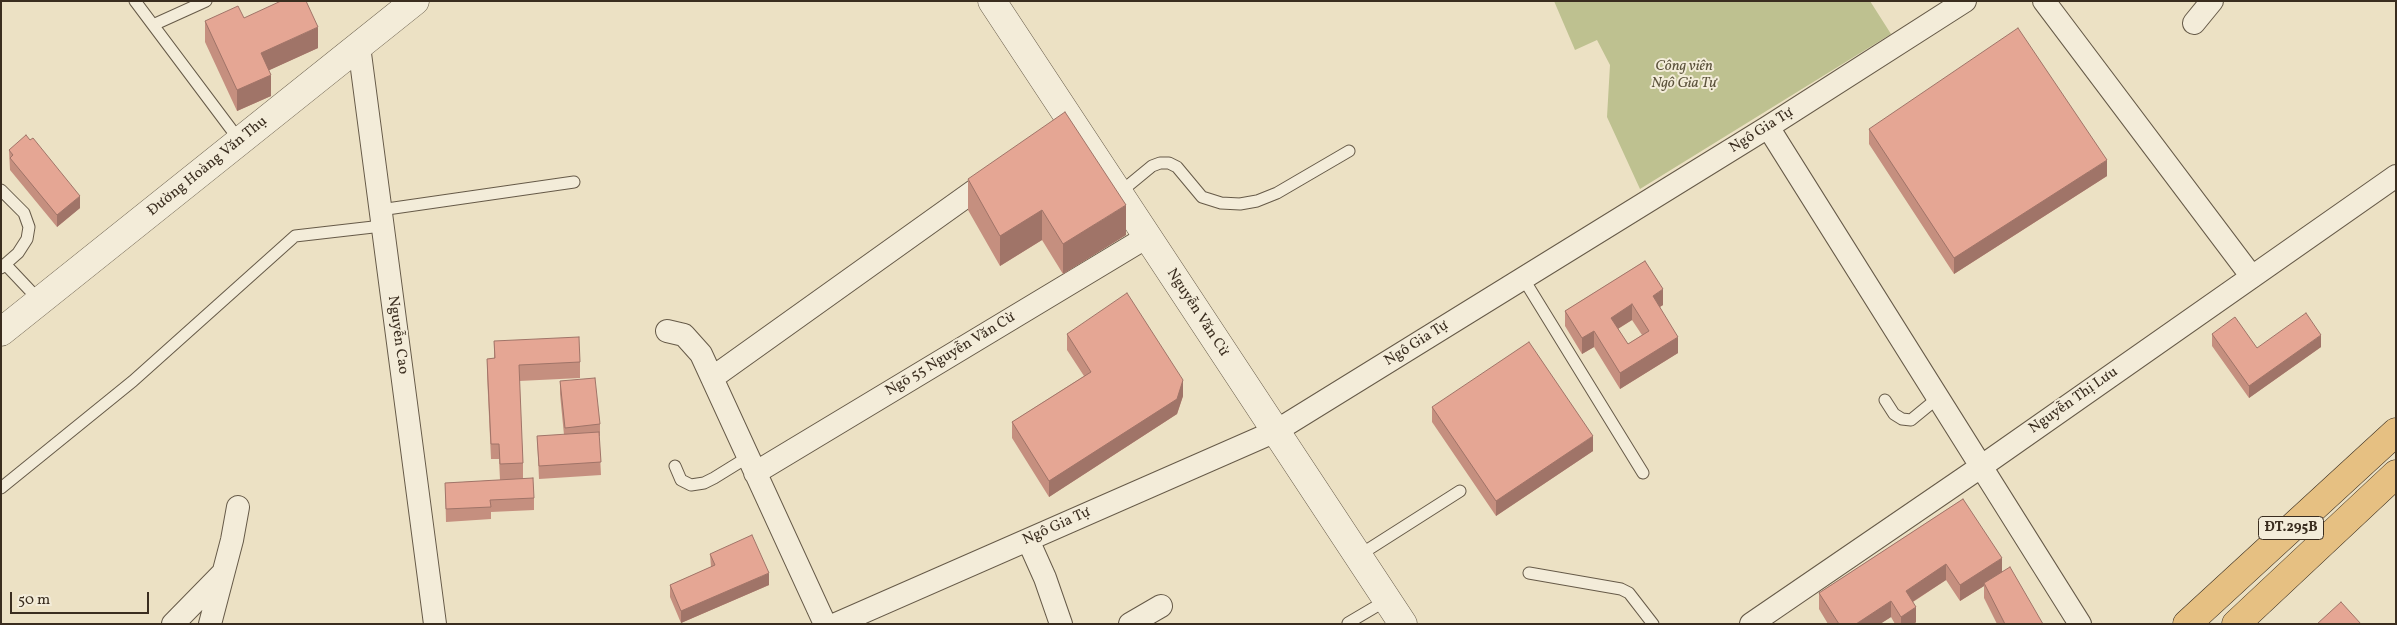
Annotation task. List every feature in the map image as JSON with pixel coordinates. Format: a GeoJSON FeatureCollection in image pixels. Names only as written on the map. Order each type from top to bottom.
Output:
{"type":"FeatureCollection","features":[{"type":"Feature","properties":{"kind":"main road","name":"ĐT.295B"},"geometry":{"type":"LineString","coordinates":[[2187,624],[2396,432]]}},
{"type":"Feature","properties":{"kind":"main road","name":"ĐT.295B"},"geometry":{"type":"LineString","coordinates":[[2236,624],[2396,474]]}},
{"type":"Feature","properties":{"kind":"street","name":"Đường Hoàng Văn Thụ"},"geometry":{"type":"LineString","coordinates":[[1,332],[414,1]]}},
{"type":"Feature","properties":{"kind":"street","name":"Nguyễn Văn Cừ"},"geometry":{"type":"LineString","coordinates":[[992,1],[1062,126],[1118,194],[1403,624]]}},
{"type":"Feature","properties":{"kind":"street","name":"Ngô Gia Tự"},"geometry":{"type":"LineString","coordinates":[[836,624],[1276,431],[1768,127],[1965,1]]}},
{"type":"Feature","properties":{"kind":"street"},"geometry":{"type":"LineString","coordinates":[[2044,1],[2252,277]]}},
{"type":"Feature","properties":{"kind":"street"},"geometry":{"type":"LineString","coordinates":[[2194,23],[2212,1]]}},
{"type":"Feature","properties":{"kind":"street","name":"Nguyễn Cao"},"geometry":{"type":"LineString","coordinates":[[359,46],[435,624]]}},
{"type":"Feature","properties":{"kind":"street"},"geometry":{"type":"LineString","coordinates":[[1768,127],[2080,624]]}},
{"type":"Feature","properties":{"kind":"street"},"geometry":{"type":"LineString","coordinates":[[712,378],[1006,168]]}},
{"type":"Feature","properties":{"kind":"street","name":"Nguyễn Thị Lưu"},"geometry":{"type":"LineString","coordinates":[[1751,624],[1982,466],[2396,176]]}},
{"type":"Feature","properties":{"kind":"street","name":"Ngõ 55 Nguyễn Văn Cừ"},"geometry":{"type":"LineString","coordinates":[[751,465],[1147,237]]}},
{"type":"Feature","properties":{"kind":"street"},"geometry":{"type":"LineString","coordinates":[[667,331],[684,335],[701,354],[825,624]]}},
{"type":"Feature","properties":{"kind":"street"},"geometry":{"type":"LineString","coordinates":[[210,624],[232,540],[238,507]]}},
{"type":"Feature","properties":{"kind":"street"},"geometry":{"type":"LineString","coordinates":[[1028,540],[1045,578],[1061,624]]}},
{"type":"Feature","properties":{"kind":"street"},"geometry":{"type":"LineString","coordinates":[[173,624],[222,574]]}},
{"type":"Feature","properties":{"kind":"street"},"geometry":{"type":"LineString","coordinates":[[1130,624],[1161,606]]}},
{"type":"Feature","properties":{"kind":"lane"},"geometry":{"type":"LineString","coordinates":[[135,1],[240,141]]}},
{"type":"Feature","properties":{"kind":"lane"},"geometry":{"type":"LineString","coordinates":[[153,25],[206,1]]}},
{"type":"Feature","properties":{"kind":"lane"},"geometry":{"type":"LineString","coordinates":[[1118,194],[1152,166],[1160,163],[1169,163],[1177,167],[1202,196],[1221,203],[1240,204],[1277,193],[1349,151]]}},
{"type":"Feature","properties":{"kind":"lane"},"geometry":{"type":"LineString","coordinates":[[1,488],[133,381],[295,236],[574,182]]}},
{"type":"Feature","properties":{"kind":"lane"},"geometry":{"type":"LineString","coordinates":[[1,190],[24,213],[29,227],[27,239],[4,266],[40,301]]}},
{"type":"Feature","properties":{"kind":"lane"},"geometry":{"type":"LineString","coordinates":[[1523,278],[1643,473]]}},
{"type":"Feature","properties":{"kind":"lane"},"geometry":{"type":"LineString","coordinates":[[1885,400],[1894,414],[1902,419],[1911,420],[1939,397]]}},
{"type":"Feature","properties":{"kind":"lane"},"geometry":{"type":"LineString","coordinates":[[675,466],[681,480],[691,485],[704,483],[751,465]]}},
{"type":"Feature","properties":{"kind":"lane"},"geometry":{"type":"LineString","coordinates":[[1358,556],[1460,491]]}},
{"type":"Feature","properties":{"kind":"lane"},"geometry":{"type":"LineString","coordinates":[[1528,573],[1621,589],[1629,593],[1652,624]]}},
{"type":"Feature","properties":{"kind":"lane"},"geometry":{"type":"LineString","coordinates":[[1348,624],[1387,600]]}},
{"type":"Feature","properties":{"kind":"green space","name":"Công viên Ngô Gia Tự"},"geometry":{"type":"Polygon","coordinates":[[[1554,1],[1870,1],[1891,34],[1640,189],[1607,117],[1610,65],[1597,40],[1575,50],[1554,1]]]}},
{"type":"Feature","properties":{"kind":"building"},"geometry":{"type":"Polygon","coordinates":[[[281,1],[306,1],[318,27],[261,53],[271,75],[237,90],[205,21],[238,6],[244,18],[281,1]]]}},
{"type":"Feature","properties":{"kind":"building"},"geometry":{"type":"Polygon","coordinates":[[[2018,28],[2107,160],[1954,258],[1869,129],[2018,28]]]}},
{"type":"Feature","properties":{"kind":"building"},"geometry":{"type":"Polygon","coordinates":[[[1065,112],[1126,205],[1063,244],[1042,210],[1000,236],[968,179],[1065,112]]]}},
{"type":"Feature","properties":{"kind":"building"},"geometry":{"type":"Polygon","coordinates":[[[26,135],[30,140],[33,138],[80,196],[57,215],[10,158],[13,155],[9,150],[26,135]]]}},
{"type":"Feature","properties":{"kind":"building"},"geometry":{"type":"Polygon","coordinates":[[[1645,261],[1663,289],[1653,296],[1678,337],[1620,373],[1594,331],[1582,338],[1565,311],[1645,261]],[[1632,304],[1611,318],[1628,344],[1649,331],[1632,304]]]}},
{"type":"Feature","properties":{"kind":"building"},"geometry":{"type":"Polygon","coordinates":[[[1127,293],[1183,380],[1177,399],[1049,481],[1012,422],[1091,372],[1067,334],[1127,293]]]}},
{"type":"Feature","properties":{"kind":"building"},"geometry":{"type":"Polygon","coordinates":[[[2306,313],[2321,335],[2249,386],[2212,334],[2235,317],[2257,348],[2306,313]]]}},
{"type":"Feature","properties":{"kind":"building"},"geometry":{"type":"Polygon","coordinates":[[[579,337],[580,362],[519,365],[523,463],[500,464],[499,444],[491,444],[487,359],[495,358],[494,341],[579,337]]]}},
{"type":"Feature","properties":{"kind":"building"},"geometry":{"type":"Polygon","coordinates":[[[1529,342],[1593,436],[1496,501],[1432,407],[1529,342]]]}},
{"type":"Feature","properties":{"kind":"building"},"geometry":{"type":"Polygon","coordinates":[[[595,378],[600,424],[565,428],[560,381],[595,378]]]}},
{"type":"Feature","properties":{"kind":"building"},"geometry":{"type":"Polygon","coordinates":[[[599,432],[601,462],[539,466],[537,436],[599,432]]]}},
{"type":"Feature","properties":{"kind":"building"},"geometry":{"type":"Polygon","coordinates":[[[533,478],[534,498],[490,500],[491,507],[446,509],[445,483],[533,478]]]}},
{"type":"Feature","properties":{"kind":"building"},"geometry":{"type":"Polygon","coordinates":[[[1963,499],[2002,558],[1960,585],[1946,564],[1906,591],[1916,607],[1901,617],[1891,601],[1856,624],[1839,624],[1819,593],[1963,499]]]}},
{"type":"Feature","properties":{"kind":"building"},"geometry":{"type":"Polygon","coordinates":[[[752,535],[769,573],[681,611],[670,585],[715,565],[710,554],[752,535]]]}},
{"type":"Feature","properties":{"kind":"building"},"geometry":{"type":"Polygon","coordinates":[[[2010,567],[2043,624],[2005,624],[1984,583],[2010,567]]]}},
{"type":"Feature","properties":{"kind":"building"},"geometry":{"type":"Polygon","coordinates":[[[2341,602],[2361,624],[2317,624],[2341,602]]]}}]}
